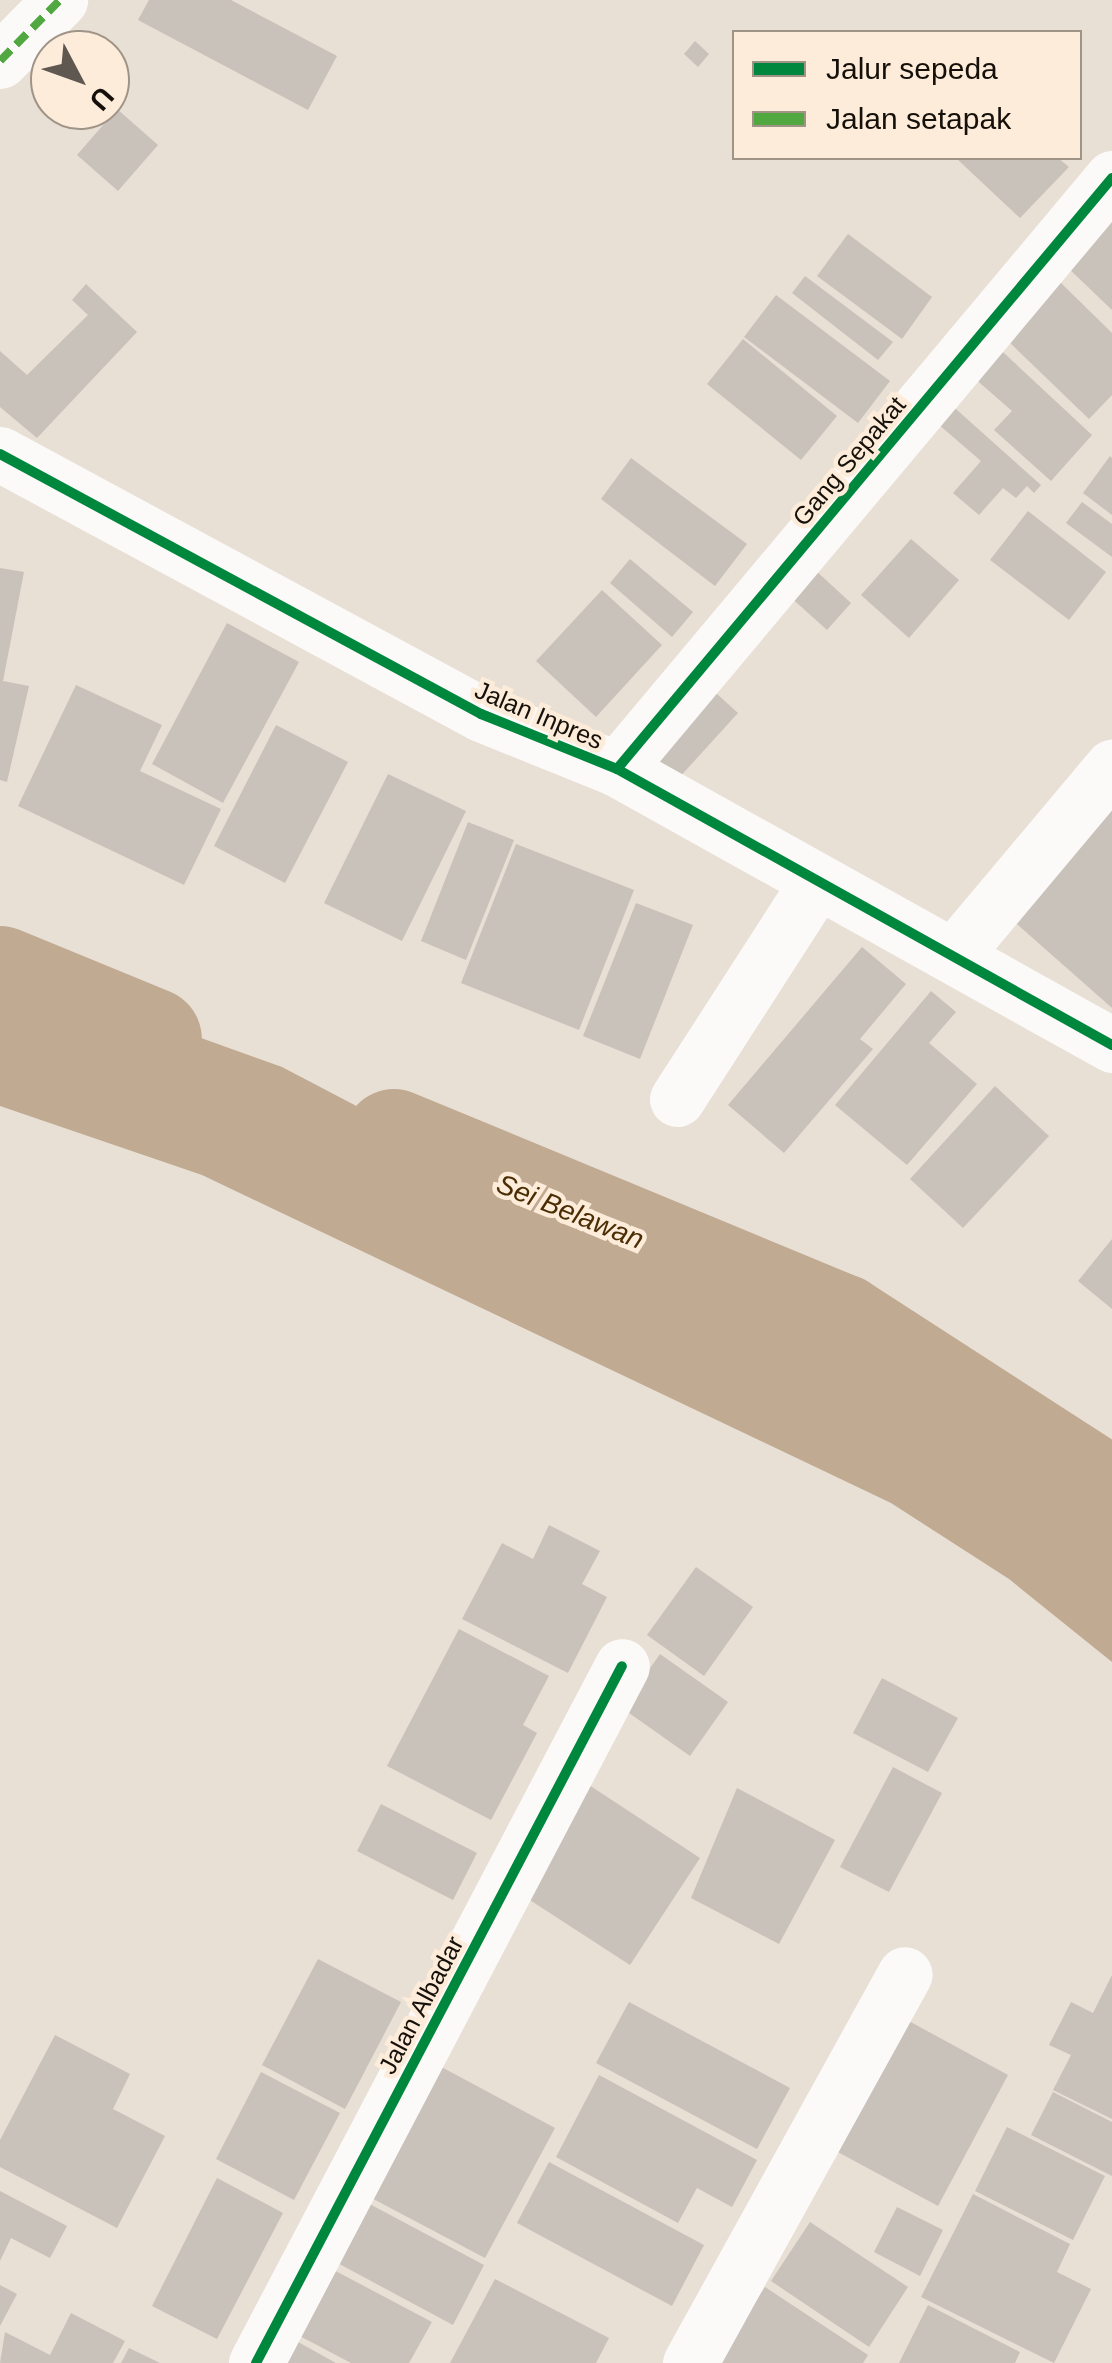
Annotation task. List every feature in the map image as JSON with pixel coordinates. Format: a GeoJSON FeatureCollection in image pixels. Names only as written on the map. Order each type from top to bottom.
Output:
{"type":"FeatureCollection","features":[{"type":"Feature","properties":{"kind":"street"},"geometry":{"type":"LineString","coordinates":[[0,61],[60,0]]}},
{"type":"Feature","properties":{"kind":"street","name":"Gang Sepakat"},"geometry":{"type":"LineString","coordinates":[[617,769],[1112,178]]}},
{"type":"Feature","properties":{"kind":"street","name":"Jalan Inpres"},"geometry":{"type":"LineString","coordinates":[[0,454],[481,714],[617,769],[1112,1045]]}},
{"type":"Feature","properties":{"kind":"street"},"geometry":{"type":"LineString","coordinates":[[954,956],[1112,767]]}},
{"type":"Feature","properties":{"kind":"street"},"geometry":{"type":"LineString","coordinates":[[677,1098],[816,883]]}},
{"type":"Feature","properties":{"kind":"street","name":"Jalan Albadar"},"geometry":{"type":"LineString","coordinates":[[256,2363],[622,1666]]}},
{"type":"Feature","properties":{"kind":"street"},"geometry":{"type":"LineString","coordinates":[[690,2363],[906,1974]]}},
{"type":"Feature","properties":{"kind":"shaded area","name":"Sei Belawan"},"geometry":{"type":"Polygon","coordinates":[[[0,981],[101,1002],[282,1067],[555,1210],[864,1335],[1112,1463],[1112,1662],[1009,1579],[891,1503],[202,1175],[0,1106],[0,981]]]}},
{"type":"Feature","properties":{"kind":"building"},"geometry":{"type":"Polygon","coordinates":[[[149,0],[231,0],[337,56],[308,110],[138,20],[149,0]]]}},
{"type":"Feature","properties":{"kind":"building"},"geometry":{"type":"Polygon","coordinates":[[[695,41],[709,54],[698,67],[684,54],[695,41]]]}},
{"type":"Feature","properties":{"kind":"building"},"geometry":{"type":"Polygon","coordinates":[[[130,120],[158,145],[118,191],[77,155],[99,130],[130,130],[130,120]]]}},
{"type":"Feature","properties":{"kind":"building"},"geometry":{"type":"Polygon","coordinates":[[[958,160],[1060,160],[1069,167],[1020,218],[958,160]]]}},
{"type":"Feature","properties":{"kind":"building"},"geometry":{"type":"Polygon","coordinates":[[[1112,215],[1112,310],[1065,265],[1112,215]]]}},
{"type":"Feature","properties":{"kind":"building"},"geometry":{"type":"Polygon","coordinates":[[[848,234],[932,297],[902,339],[817,276],[848,234]]]}},
{"type":"Feature","properties":{"kind":"building"},"geometry":{"type":"Polygon","coordinates":[[[805,276],[893,342],[878,360],[792,293],[805,276]]]}},
{"type":"Feature","properties":{"kind":"building"},"geometry":{"type":"Polygon","coordinates":[[[1060,282],[1112,333],[1112,395],[1089,419],[1006,339],[1060,282]]]}},
{"type":"Feature","properties":{"kind":"building"},"geometry":{"type":"Polygon","coordinates":[[[86,284],[137,332],[37,438],[0,407],[0,351],[27,375],[88,315],[72,300],[86,284]]]}},
{"type":"Feature","properties":{"kind":"building"},"geometry":{"type":"Polygon","coordinates":[[[776,295],[890,381],[858,423],[744,337],[776,295]]]}},
{"type":"Feature","properties":{"kind":"building"},"geometry":{"type":"Polygon","coordinates":[[[743,339],[837,416],[801,460],[707,384],[743,339]]]}},
{"type":"Feature","properties":{"kind":"building"},"geometry":{"type":"Polygon","coordinates":[[[990,340],[1092,435],[1051,481],[994,430],[1012,411],[965,370],[990,340]]]}},
{"type":"Feature","properties":{"kind":"building"},"geometry":{"type":"Polygon","coordinates":[[[947,401],[1041,485],[1034,493],[1027,486],[1016,498],[1003,488],[979,515],[953,493],[981,461],[931,418],[947,401]]]}},
{"type":"Feature","properties":{"kind":"building"},"geometry":{"type":"Polygon","coordinates":[[[631,458],[747,544],[715,586],[601,499],[631,458]]]}},
{"type":"Feature","properties":{"kind":"building"},"geometry":{"type":"Polygon","coordinates":[[[1112,458],[1112,515],[1083,493],[1112,458]]]}},
{"type":"Feature","properties":{"kind":"building"},"geometry":{"type":"Polygon","coordinates":[[[1082,502],[1112,524],[1112,557],[1066,523],[1082,502]]]}},
{"type":"Feature","properties":{"kind":"building"},"geometry":{"type":"Polygon","coordinates":[[[1028,511],[1106,572],[1069,620],[990,560],[1028,511]]]}},
{"type":"Feature","properties":{"kind":"building"},"geometry":{"type":"Polygon","coordinates":[[[911,539],[959,580],[909,638],[861,595],[911,539]]]}},
{"type":"Feature","properties":{"kind":"building"},"geometry":{"type":"Polygon","coordinates":[[[802,558],[851,603],[827,630],[777,585],[802,558]]]}},
{"type":"Feature","properties":{"kind":"building"},"geometry":{"type":"Polygon","coordinates":[[[630,559],[693,612],[672,637],[610,583],[630,559]]]}},
{"type":"Feature","properties":{"kind":"building"},"geometry":{"type":"Polygon","coordinates":[[[0,568],[24,572],[3,681],[29,686],[7,782],[0,780],[0,568]]]}},
{"type":"Feature","properties":{"kind":"building"},"geometry":{"type":"Polygon","coordinates":[[[602,590],[662,645],[596,717],[536,661],[602,590]]]}},
{"type":"Feature","properties":{"kind":"building"},"geometry":{"type":"Polygon","coordinates":[[[227,623],[299,662],[223,803],[152,764],[227,623]]]}},
{"type":"Feature","properties":{"kind":"building"},"geometry":{"type":"Polygon","coordinates":[[[706,684],[738,713],[677,780],[644,750],[706,684]]]}},
{"type":"Feature","properties":{"kind":"building"},"geometry":{"type":"Polygon","coordinates":[[[76,685],[162,725],[140,771],[221,809],[184,885],[18,806],[76,685]]]}},
{"type":"Feature","properties":{"kind":"building"},"geometry":{"type":"Polygon","coordinates":[[[276,725],[348,762],[285,883],[214,846],[276,725]]]}},
{"type":"Feature","properties":{"kind":"building"},"geometry":{"type":"Polygon","coordinates":[[[388,774],[466,811],[402,941],[324,903],[388,774]]]}},
{"type":"Feature","properties":{"kind":"building"},"geometry":{"type":"Polygon","coordinates":[[[1112,805],[1112,1008],[1001,910],[1112,805]]]}},
{"type":"Feature","properties":{"kind":"building"},"geometry":{"type":"Polygon","coordinates":[[[468,822],[514,840],[466,960],[421,941],[468,822]]]}},
{"type":"Feature","properties":{"kind":"building"},"geometry":{"type":"Polygon","coordinates":[[[516,844],[634,890],[579,1030],[461,983],[516,844]]]}},
{"type":"Feature","properties":{"kind":"building"},"geometry":{"type":"Polygon","coordinates":[[[636,903],[693,925],[640,1059],[583,1036],[636,903]]]}},
{"type":"Feature","properties":{"kind":"building"},"geometry":{"type":"Polygon","coordinates":[[[862,947],[906,984],[860,1039],[873,1049],[784,1153],[728,1105],[862,947]]]}},
{"type":"Feature","properties":{"kind":"building"},"geometry":{"type":"Polygon","coordinates":[[[931,991],[956,1012],[929,1043],[977,1084],[907,1165],[835,1105],[931,991]]]}},
{"type":"Feature","properties":{"kind":"building"},"geometry":{"type":"Polygon","coordinates":[[[995,1086],[1049,1136],[963,1228],[910,1179],[995,1086]]]}},
{"type":"Feature","properties":{"kind":"building"},"geometry":{"type":"Polygon","coordinates":[[[1112,1239],[1112,1309],[1078,1281],[1112,1239]]]}},
{"type":"Feature","properties":{"kind":"building"},"geometry":{"type":"Polygon","coordinates":[[[549,1525],[600,1551],[582,1584],[607,1597],[568,1673],[462,1619],[502,1543],[533,1559],[549,1525]]]}},
{"type":"Feature","properties":{"kind":"building"},"geometry":{"type":"Polygon","coordinates":[[[696,1567],[753,1607],[704,1676],[647,1635],[696,1567]]]}},
{"type":"Feature","properties":{"kind":"building"},"geometry":{"type":"Polygon","coordinates":[[[459,1629],[549,1676],[523,1725],[537,1733],[491,1820],[387,1766],[459,1629]]]}},
{"type":"Feature","properties":{"kind":"building"},"geometry":{"type":"Polygon","coordinates":[[[660,1654],[728,1702],[690,1756],[622,1708],[660,1654]]]}},
{"type":"Feature","properties":{"kind":"building"},"geometry":{"type":"Polygon","coordinates":[[[882,1678],[958,1718],[928,1772],[853,1733],[882,1678]]]}},
{"type":"Feature","properties":{"kind":"building"},"geometry":{"type":"Polygon","coordinates":[[[893,1767],[942,1793],[889,1892],[840,1867],[893,1767]]]}},
{"type":"Feature","properties":{"kind":"building"},"geometry":{"type":"Polygon","coordinates":[[[589,1785],[700,1858],[630,1965],[519,1893],[589,1785]]]}},
{"type":"Feature","properties":{"kind":"building"},"geometry":{"type":"Polygon","coordinates":[[[737,1788],[835,1840],[779,1944],[691,1898],[737,1788]]]}},
{"type":"Feature","properties":{"kind":"building"},"geometry":{"type":"Polygon","coordinates":[[[381,1804],[477,1853],[453,1900],[357,1851],[381,1804]]]}},
{"type":"Feature","properties":{"kind":"building"},"geometry":{"type":"Polygon","coordinates":[[[318,1959],[401,2002],[345,2109],[262,2065],[318,1959]]]}},
{"type":"Feature","properties":{"kind":"building"},"geometry":{"type":"Polygon","coordinates":[[[1112,1975],[1112,2119],[1053,2090],[1071,2055],[1049,2045],[1071,2002],[1093,2013],[1112,1975]]]}},
{"type":"Feature","properties":{"kind":"building"},"geometry":{"type":"Polygon","coordinates":[[[629,2002],[790,2088],[757,2149],[596,2063],[629,2002]]]}},
{"type":"Feature","properties":{"kind":"building"},"geometry":{"type":"Polygon","coordinates":[[[907,2020],[1008,2075],[938,2206],[836,2151],[907,2020]]]}},
{"type":"Feature","properties":{"kind":"building"},"geometry":{"type":"Polygon","coordinates":[[[55,2035],[130,2074],[113,2109],[165,2136],[117,2228],[0,2167],[0,2140],[55,2035]]]}},
{"type":"Feature","properties":{"kind":"building"},"geometry":{"type":"Polygon","coordinates":[[[432,2062],[555,2128],[485,2258],[362,2193],[432,2062]]]}},
{"type":"Feature","properties":{"kind":"building"},"geometry":{"type":"Polygon","coordinates":[[[261,2072],[340,2113],[294,2200],[216,2159],[261,2072]]]}},
{"type":"Feature","properties":{"kind":"building"},"geometry":{"type":"Polygon","coordinates":[[[599,2075],[757,2160],[732,2207],[697,2188],[678,2223],[556,2157],[599,2075]]]}},
{"type":"Feature","properties":{"kind":"building"},"geometry":{"type":"Polygon","coordinates":[[[1053,2092],[1112,2122],[1112,2176],[1031,2135],[1053,2092]]]}},
{"type":"Feature","properties":{"kind":"building"},"geometry":{"type":"Polygon","coordinates":[[[1007,2127],[1105,2176],[1073,2240],[975,2191],[1007,2127]]]}},
{"type":"Feature","properties":{"kind":"building"},"geometry":{"type":"Polygon","coordinates":[[[549,2162],[704,2245],[672,2306],[517,2223],[549,2162]]]}},
{"type":"Feature","properties":{"kind":"building"},"geometry":{"type":"Polygon","coordinates":[[[217,2178],[283,2213],[217,2339],[152,2306],[217,2178]]]}},
{"type":"Feature","properties":{"kind":"building"},"geometry":{"type":"Polygon","coordinates":[[[0,2191],[67,2226],[50,2258],[11,2238],[0,2261],[0,2191]]]}},
{"type":"Feature","properties":{"kind":"building"},"geometry":{"type":"Polygon","coordinates":[[[973,2194],[1070,2244],[1057,2272],[1091,2289],[1054,2363],[921,2297],[973,2194]]]}},
{"type":"Feature","properties":{"kind":"building"},"geometry":{"type":"Polygon","coordinates":[[[364,2201],[484,2265],[453,2325],[332,2260],[364,2201]]]}},
{"type":"Feature","properties":{"kind":"building"},"geometry":{"type":"Polygon","coordinates":[[[897,2207],[943,2230],[920,2276],[874,2252],[897,2207]]]}},
{"type":"Feature","properties":{"kind":"building"},"geometry":{"type":"Polygon","coordinates":[[[810,2222],[908,2287],[869,2347],[771,2281],[810,2222]]]}},
{"type":"Feature","properties":{"kind":"building"},"geometry":{"type":"Polygon","coordinates":[[[328,2267],[432,2322],[409,2363],[351,2363],[294,2333],[328,2267]]]}},
{"type":"Feature","properties":{"kind":"building"},"geometry":{"type":"Polygon","coordinates":[[[495,2279],[609,2338],[596,2363],[450,2363],[495,2279]]]}},
{"type":"Feature","properties":{"kind":"building"},"geometry":{"type":"Polygon","coordinates":[[[0,2285],[17,2294],[0,2326],[0,2285]]]}},
{"type":"Feature","properties":{"kind":"building"},"geometry":{"type":"Polygon","coordinates":[[[765,2287],[868,2355],[863,2363],[714,2363],[765,2287]]]}},
{"type":"Feature","properties":{"kind":"building"},"geometry":{"type":"Polygon","coordinates":[[[928,2305],[1020,2352],[1015,2363],[899,2363],[928,2305]]]}},
{"type":"Feature","properties":{"kind":"building"},"geometry":{"type":"Polygon","coordinates":[[[71,2313],[125,2341],[113,2363],[0,2363],[5,2332],[50,2355],[71,2313]]]}},
{"type":"Feature","properties":{"kind":"building"},"geometry":{"type":"Polygon","coordinates":[[[289,2337],[336,2363],[275,2363],[289,2337]]]}},
{"type":"Feature","properties":{"kind":"building"},"geometry":{"type":"Polygon","coordinates":[[[129,2348],[160,2363],[121,2363],[129,2348]]]}},
{"type":"Feature","properties":{"kind":"waterway","name":"Sei Belawan"},"geometry":{"type":"LineString","coordinates":[[0,977],[151,1039]]}},
{"type":"Feature","properties":{"kind":"waterway","name":"Sei Belawan"},"geometry":{"type":"LineString","coordinates":[[394,1140],[841,1325],[1112,1500]]}},
{"type":"Feature","properties":{"kind":"marked path"},"geometry":{"type":"LineString","coordinates":[[0,61],[60,0]]}},
{"type":"Feature","properties":{"kind":"cycle path"},"geometry":{"type":"LineString","coordinates":[[617,769],[1112,178]]}},
{"type":"Feature","properties":{"kind":"cycle path"},"geometry":{"type":"LineString","coordinates":[[0,454],[481,714],[617,769],[1112,1045]]}},
{"type":"Feature","properties":{"kind":"cycle path"},"geometry":{"type":"LineString","coordinates":[[256,2363],[622,1666]]}}]}
